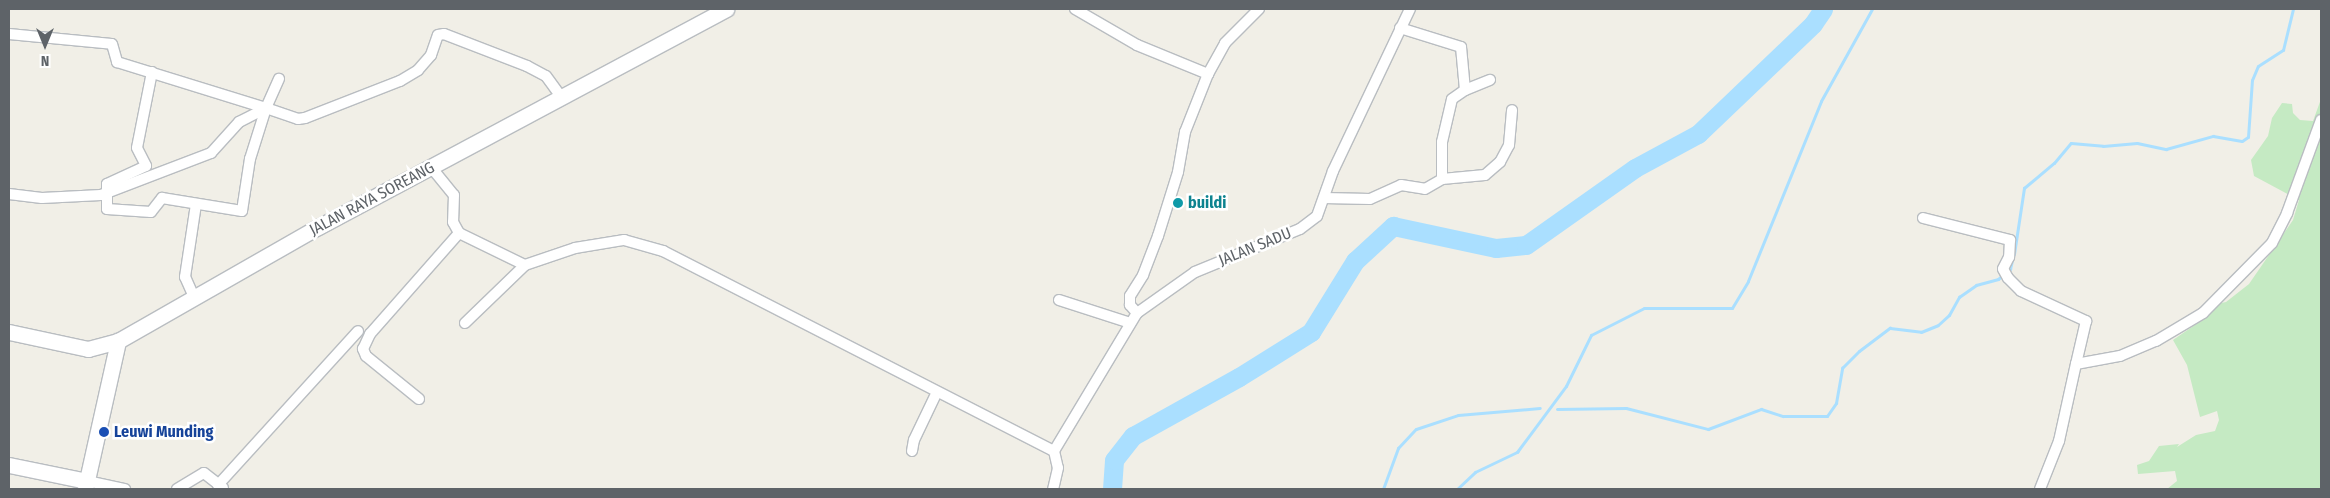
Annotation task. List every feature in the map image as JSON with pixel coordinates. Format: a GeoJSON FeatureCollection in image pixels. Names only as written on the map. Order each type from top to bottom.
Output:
{"type":"FeatureCollection","features":[{"type":"Feature","properties":{"kind":"main road","name":"JALAN RAYA SOREANG"},"geometry":{"type":"LineString","coordinates":[[9,332],[88,349],[118,340],[431,167],[726,9]]}},
{"type":"Feature","properties":{"kind":"main road"},"geometry":{"type":"LineString","coordinates":[[9,465],[86,485],[118,340]]}},
{"type":"Feature","properties":{"kind":"street"},"geometry":{"type":"LineString","coordinates":[[1075,9],[1137,45],[1208,74]]}},
{"type":"Feature","properties":{"kind":"street","name":"JALAN SADU"},"geometry":{"type":"LineString","coordinates":[[1054,451],[1137,314],[1195,272],[1300,229],[1317,216],[1333,171],[1410,9]]}},
{"type":"Feature","properties":{"kind":"street"},"geometry":{"type":"LineString","coordinates":[[1137,314],[1130,305],[1130,296],[1143,275],[1158,236],[1178,172],[1185,132],[1208,74],[1225,43],[1255,10]]}},
{"type":"Feature","properties":{"kind":"street"},"geometry":{"type":"LineString","coordinates":[[1400,28],[1460,47],[1465,90]]}},
{"type":"Feature","properties":{"kind":"street"},"geometry":{"type":"LineString","coordinates":[[9,34],[109,43],[117,62],[152,72],[264,112],[298,119],[349,103],[418,70],[431,55],[438,35],[444,34],[527,66],[546,76],[561,98]]}},
{"type":"Feature","properties":{"kind":"street"},"geometry":{"type":"LineString","coordinates":[[152,72],[137,148],[146,166],[111,181],[107,190],[107,209],[151,212],[162,198],[238,212],[245,208],[250,159],[264,112],[279,80]]}},
{"type":"Feature","properties":{"kind":"street"},"geometry":{"type":"LineString","coordinates":[[1442,179],[1442,142],[1450,106],[1465,90],[1490,80]]}},
{"type":"Feature","properties":{"kind":"street"},"geometry":{"type":"LineString","coordinates":[[1324,198],[1370,199],[1401,185],[1425,189],[1442,179],[1479,178],[1500,162],[1509,145],[1512,110]]}},
{"type":"Feature","properties":{"kind":"street"},"geometry":{"type":"LineString","coordinates":[[9,194],[77,198],[107,190],[211,153],[240,122],[264,112]]}},
{"type":"Feature","properties":{"kind":"street"},"geometry":{"type":"LineString","coordinates":[[2076,364],[2120,356],[2156,341],[2203,313],[2272,243],[2287,213],[2321,120]]}},
{"type":"Feature","properties":{"kind":"street"},"geometry":{"type":"LineString","coordinates":[[431,167],[454,195],[453,222],[459,233],[525,265]]}},
{"type":"Feature","properties":{"kind":"street"},"geometry":{"type":"LineString","coordinates":[[194,297],[185,277],[196,204]]}},
{"type":"Feature","properties":{"kind":"street"},"geometry":{"type":"LineString","coordinates":[[1923,218],[2010,240],[2012,247],[2006,275],[2021,291],[2086,320],[2059,441],[2040,489]]}},
{"type":"Feature","properties":{"kind":"street"},"geometry":{"type":"LineString","coordinates":[[419,399],[366,356],[363,349],[370,334],[459,233]]}},
{"type":"Feature","properties":{"kind":"street"},"geometry":{"type":"LineString","coordinates":[[465,323],[525,265],[575,248],[632,240],[663,251],[1054,451],[1058,468],[1053,489]]}},
{"type":"Feature","properties":{"kind":"street"},"geometry":{"type":"LineString","coordinates":[[1059,300],[1130,323]]}},
{"type":"Feature","properties":{"kind":"street"},"geometry":{"type":"LineString","coordinates":[[177,489],[204,472],[221,487],[358,331]]}},
{"type":"Feature","properties":{"kind":"street"},"geometry":{"type":"LineString","coordinates":[[912,451],[937,392]]}},
{"type":"Feature","properties":{"kind":"street"},"geometry":{"type":"LineString","coordinates":[[86,485],[125,489]]}},
{"type":"Feature","properties":{"kind":"green space"},"geometry":{"type":"Polygon","coordinates":[[[2321,99],[2321,489],[2167,489],[2177,481],[2175,471],[2138,474],[2137,465],[2149,461],[2159,446],[2179,444],[2177,447],[2196,435],[2215,431],[2219,420],[2217,411],[2200,417],[2187,365],[2173,340],[2208,316],[2217,304],[2226,302],[2249,284],[2293,220],[2299,200],[2254,176],[2251,160],[2268,136],[2272,118],[2282,103],[2292,104],[2293,113],[2300,120],[2313,121],[2321,99]]]}},
{"type":"Feature","properties":{"kind":"waterway"},"geometry":{"type":"LineString","coordinates":[[1112,489],[1114,460],[1133,436],[1239,377],[1311,332],[1355,261],[1393,226],[1496,248],[1526,245],[1635,168],[1698,134],[1813,24],[1823,9]]}},
{"type":"Feature","properties":{"kind":"waterway"},"geometry":{"type":"LineString","coordinates":[[1457,489],[1475,472],[1517,452],[1566,386],[1591,335],[1644,308],[1732,308],[1748,281],[1821,101],[1872,9]]}},
{"type":"Feature","properties":{"kind":"waterway"},"geometry":{"type":"LineString","coordinates":[[2014,254],[2024,188],[2054,163],[2071,143],[2103,146],[2137,143],[2166,149],[2213,136],[2242,141],[2248,137],[2252,80],[2258,66],[2283,50],[2293,9]]}},
{"type":"Feature","properties":{"kind":"waterway"},"geometry":{"type":"LineString","coordinates":[[1557,409],[1626,408],[1708,429],[1761,409],[1783,416],[1827,416],[1836,403],[1842,368],[1859,351],[1890,328],[1921,332],[1938,325],[1949,315],[1959,297],[1976,285],[1998,279],[2010,269],[2012,260]]}},
{"type":"Feature","properties":{"kind":"waterway"},"geometry":{"type":"LineString","coordinates":[[1383,489],[1398,448],[1416,429],[1458,415],[1540,408]]}},
{"type":"Feature","properties":{"kind":"place","name":"buildi"},"geometry":{"type":"Point","coordinates":[1178,203]}},
{"type":"Feature","properties":{"kind":"place","name":"Leuwi Munding"},"geometry":{"type":"Point","coordinates":[104,432]}}]}
